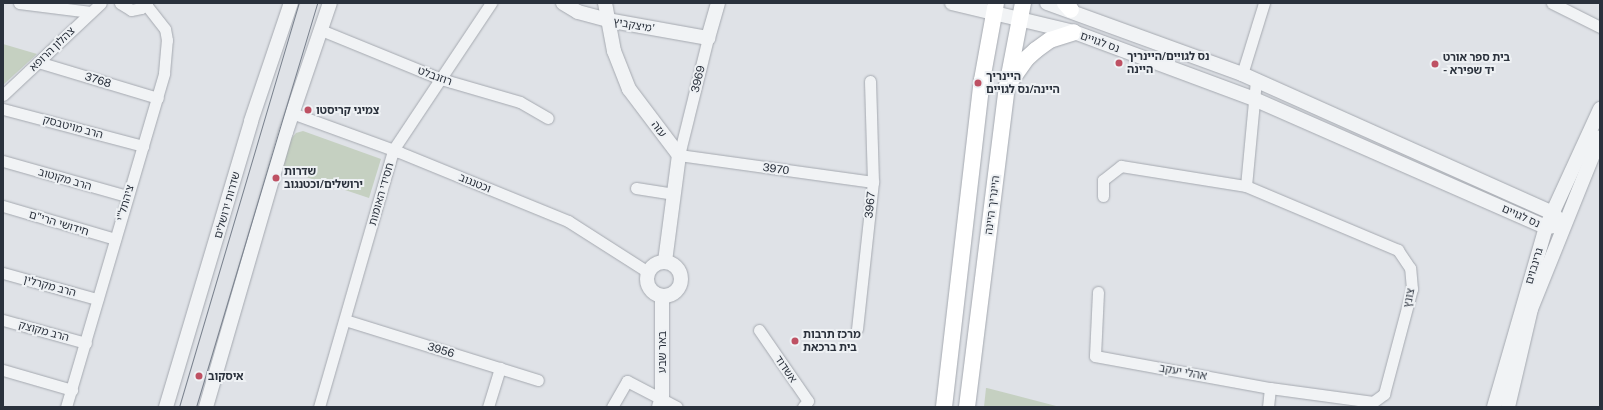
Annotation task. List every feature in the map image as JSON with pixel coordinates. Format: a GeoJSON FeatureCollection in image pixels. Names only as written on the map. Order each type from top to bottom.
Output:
{"type":"FeatureCollection","features":[{"type":"Feature","properties":{"kind":"main road"},"geometry":{"type":"LineString","coordinates":[[944,407],[982,80],[995,8]]}},
{"type":"Feature","properties":{"kind":"main road","name":"היינריך היינה"},"geometry":{"type":"LineString","coordinates":[[967,407],[1007,86],[1021,10]]}},
{"type":"Feature","properties":{"kind":"main road"},"geometry":{"type":"LineString","coordinates":[[1007,86],[1026,59],[1036,50],[1050,40],[1074,32]]}},
{"type":"Feature","properties":{"kind":"street"},"geometry":{"type":"LineString","coordinates":[[19,3],[90,12]]}},
{"type":"Feature","properties":{"kind":"street","name":"צהלון הרופא"},"geometry":{"type":"LineString","coordinates":[[3,96],[101,3]]}},
{"type":"Feature","properties":{"kind":"street"},"geometry":{"type":"LineString","coordinates":[[120,3],[131,10],[146,4]]}},
{"type":"Feature","properties":{"kind":"street","name":"שדרות ירושלים"},"geometry":{"type":"LineString","coordinates":[[166,407],[251,121],[291,3]]}},
{"type":"Feature","properties":{"kind":"street"},"geometry":{"type":"LineString","coordinates":[[206,407],[292,113],[330,3]]}},
{"type":"Feature","properties":{"kind":"street","name":"חסידי האומות"},"geometry":{"type":"LineString","coordinates":[[319,407],[393,150],[491,3]]}},
{"type":"Feature","properties":{"kind":"street","name":"מיצקביץ'"},"geometry":{"type":"LineString","coordinates":[[563,3],[578,12],[607,20],[708,38]]}},
{"type":"Feature","properties":{"kind":"street","name":"עזה"},"geometry":{"type":"LineString","coordinates":[[605,3],[607,20],[619,67],[628,89],[679,155]]}},
{"type":"Feature","properties":{"kind":"street","name":"3969"},"geometry":{"type":"LineString","coordinates":[[679,155],[718,3]]}},
{"type":"Feature","properties":{"kind":"street","name":"נס לגויים"},"geometry":{"type":"LineString","coordinates":[[952,3],[1021,10],[1074,32],[1254,99],[1546,227],[1563,225]]}},
{"type":"Feature","properties":{"kind":"street","name":"נס לגויים"},"geometry":{"type":"LineString","coordinates":[[1047,3],[1068,6],[1242,74],[1553,213],[1563,225]]}},
{"type":"Feature","properties":{"kind":"street"},"geometry":{"type":"LineString","coordinates":[[1242,74],[1264,3]]}},
{"type":"Feature","properties":{"kind":"street"},"geometry":{"type":"LineString","coordinates":[[1552,3],[1600,27]]}},
{"type":"Feature","properties":{"kind":"street","name":"ציהתל\"י"},"geometry":{"type":"LineString","coordinates":[[66,407],[86,343],[97,299],[127,196],[158,98],[167,40],[162,22],[146,4]]}},
{"type":"Feature","properties":{"kind":"street","name":"רוזנבלט"},"geometry":{"type":"LineString","coordinates":[[321,30],[441,79],[520,102],[548,118]]}},
{"type":"Feature","properties":{"kind":"street","name":"3768"},"geometry":{"type":"LineString","coordinates":[[38,62],[158,98]]}},
{"type":"Feature","properties":{"kind":"street","name":"3967"},"geometry":{"type":"LineString","coordinates":[[857,329],[873,182],[870,81]]}},
{"type":"Feature","properties":{"kind":"street"},"geometry":{"type":"LineString","coordinates":[[1246,186],[1256,81]]}},
{"type":"Feature","properties":{"kind":"street","name":"הרב מויטבסק"},"geometry":{"type":"LineString","coordinates":[[3,109],[143,146]]}},
{"type":"Feature","properties":{"kind":"street","name":"גרינבוים"},"geometry":{"type":"LineString","coordinates":[[1494,407],[1546,227],[1600,110]]}},
{"type":"Feature","properties":{"kind":"street","name":"וכטנגוב"},"geometry":{"type":"LineString","coordinates":[[292,113],[393,150],[568,221],[648,272]]}},
{"type":"Feature","properties":{"kind":"street","name":"גרינבוים"},"geometry":{"type":"LineString","coordinates":[[1508,407],[1532,309],[1563,225],[1600,136]]}},
{"type":"Feature","properties":{"kind":"street"},"geometry":{"type":"LineString","coordinates":[[665,262],[679,155]]}},
{"type":"Feature","properties":{"kind":"street","name":"3970"},"geometry":{"type":"LineString","coordinates":[[679,155],[873,182]]}},
{"type":"Feature","properties":{"kind":"street","name":"הרב מקוטוב"},"geometry":{"type":"LineString","coordinates":[[3,161],[127,196]]}},
{"type":"Feature","properties":{"kind":"street","name":"צונץ"},"geometry":{"type":"LineString","coordinates":[[1103,196],[1103,180],[1121,166],[1246,186],[1398,250],[1410,268],[1412,289],[1384,394],[1374,402],[1270,388]]}},
{"type":"Feature","properties":{"kind":"street"},"geometry":{"type":"LineString","coordinates":[[636,188],[673,194]]}},
{"type":"Feature","properties":{"kind":"street"},"geometry":{"type":"LineString","coordinates":[[1534,205],[1561,195]]}},
{"type":"Feature","properties":{"kind":"street","name":"חידושי הרי\"ם"},"geometry":{"type":"LineString","coordinates":[[3,206],[115,239]]}},
{"type":"Feature","properties":{"kind":"street"},"geometry":{"type":"LineString","coordinates":[[1531,220],[1536,233],[1538,256]]}},
{"type":"Feature","properties":{"kind":"street"},"geometry":{"type":"LineString","coordinates":[[665,262],[675,266],[681,281],[676,291],[662,296],[649,288],[648,272],[655,264],[665,262]]}},
{"type":"Feature","properties":{"kind":"street","name":"הרב מקרלין"},"geometry":{"type":"LineString","coordinates":[[3,273],[97,299]]}},
{"type":"Feature","properties":{"kind":"street","name":"אהלי יעקב"},"geometry":{"type":"LineString","coordinates":[[1098,292],[1095,356],[1270,388]]}},
{"type":"Feature","properties":{"kind":"street","name":"באר שבע"},"geometry":{"type":"LineString","coordinates":[[660,402],[662,296]]}},
{"type":"Feature","properties":{"kind":"street","name":"הרב מקוצק"},"geometry":{"type":"LineString","coordinates":[[3,320],[86,343]]}},
{"type":"Feature","properties":{"kind":"street","name":"3956"},"geometry":{"type":"LineString","coordinates":[[345,320],[538,380]]}},
{"type":"Feature","properties":{"kind":"street","name":"אשדוד"},"geometry":{"type":"LineString","coordinates":[[759,330],[808,401],[803,407]]}},
{"type":"Feature","properties":{"kind":"street"},"geometry":{"type":"LineString","coordinates":[[488,407],[500,368]]}},
{"type":"Feature","properties":{"kind":"street"},"geometry":{"type":"LineString","coordinates":[[3,370],[72,390]]}},
{"type":"Feature","properties":{"kind":"street"},"geometry":{"type":"LineString","coordinates":[[612,407],[627,381],[660,402],[677,407]]}},
{"type":"Feature","properties":{"kind":"street"},"geometry":{"type":"LineString","coordinates":[[1268,407],[1270,388]]}},
{"type":"Feature","properties":{"kind":"green space"},"geometry":{"type":"Polygon","coordinates":[[[3,44],[37,54],[3,85],[3,44]]]}},
{"type":"Feature","properties":{"kind":"green space"},"geometry":{"type":"Polygon","coordinates":[[[303,131],[381,159],[369,198],[282,169],[291,139],[296,133],[303,131]]]}},
{"type":"Feature","properties":{"kind":"green space"},"geometry":{"type":"Polygon","coordinates":[[[987,388],[1060,407],[984,407],[987,388]]]}},
{"type":"Feature","properties":{"kind":"tram line"},"geometry":{"type":"LineString","coordinates":[[179,407],[299,3]]}},
{"type":"Feature","properties":{"kind":"tram line"},"geometry":{"type":"LineString","coordinates":[[196,407],[317,3]]}},
{"type":"Feature","properties":{"kind":"place","name":"נס לגויים/היינריך היינה"},"geometry":{"type":"Point","coordinates":[1119,63]}},
{"type":"Feature","properties":{"kind":"place","name":"בית ספר אורט - יד שפירא"},"geometry":{"type":"Point","coordinates":[1435,64]}},
{"type":"Feature","properties":{"kind":"place","name":"היינריך היינה/נס לגויים"},"geometry":{"type":"Point","coordinates":[978,83]}},
{"type":"Feature","properties":{"kind":"place","name":"צמיגי קריסטו"},"geometry":{"type":"Point","coordinates":[308,110]}},
{"type":"Feature","properties":{"kind":"place","name":"שדרות ירושלים/וכטנגוב"},"geometry":{"type":"Point","coordinates":[276,178]}},
{"type":"Feature","properties":{"kind":"place","name":"מרכז תרבות בית ברכאת"},"geometry":{"type":"Point","coordinates":[795,341]}},
{"type":"Feature","properties":{"kind":"place","name":"איסקוב"},"geometry":{"type":"Point","coordinates":[199,376]}}]}
